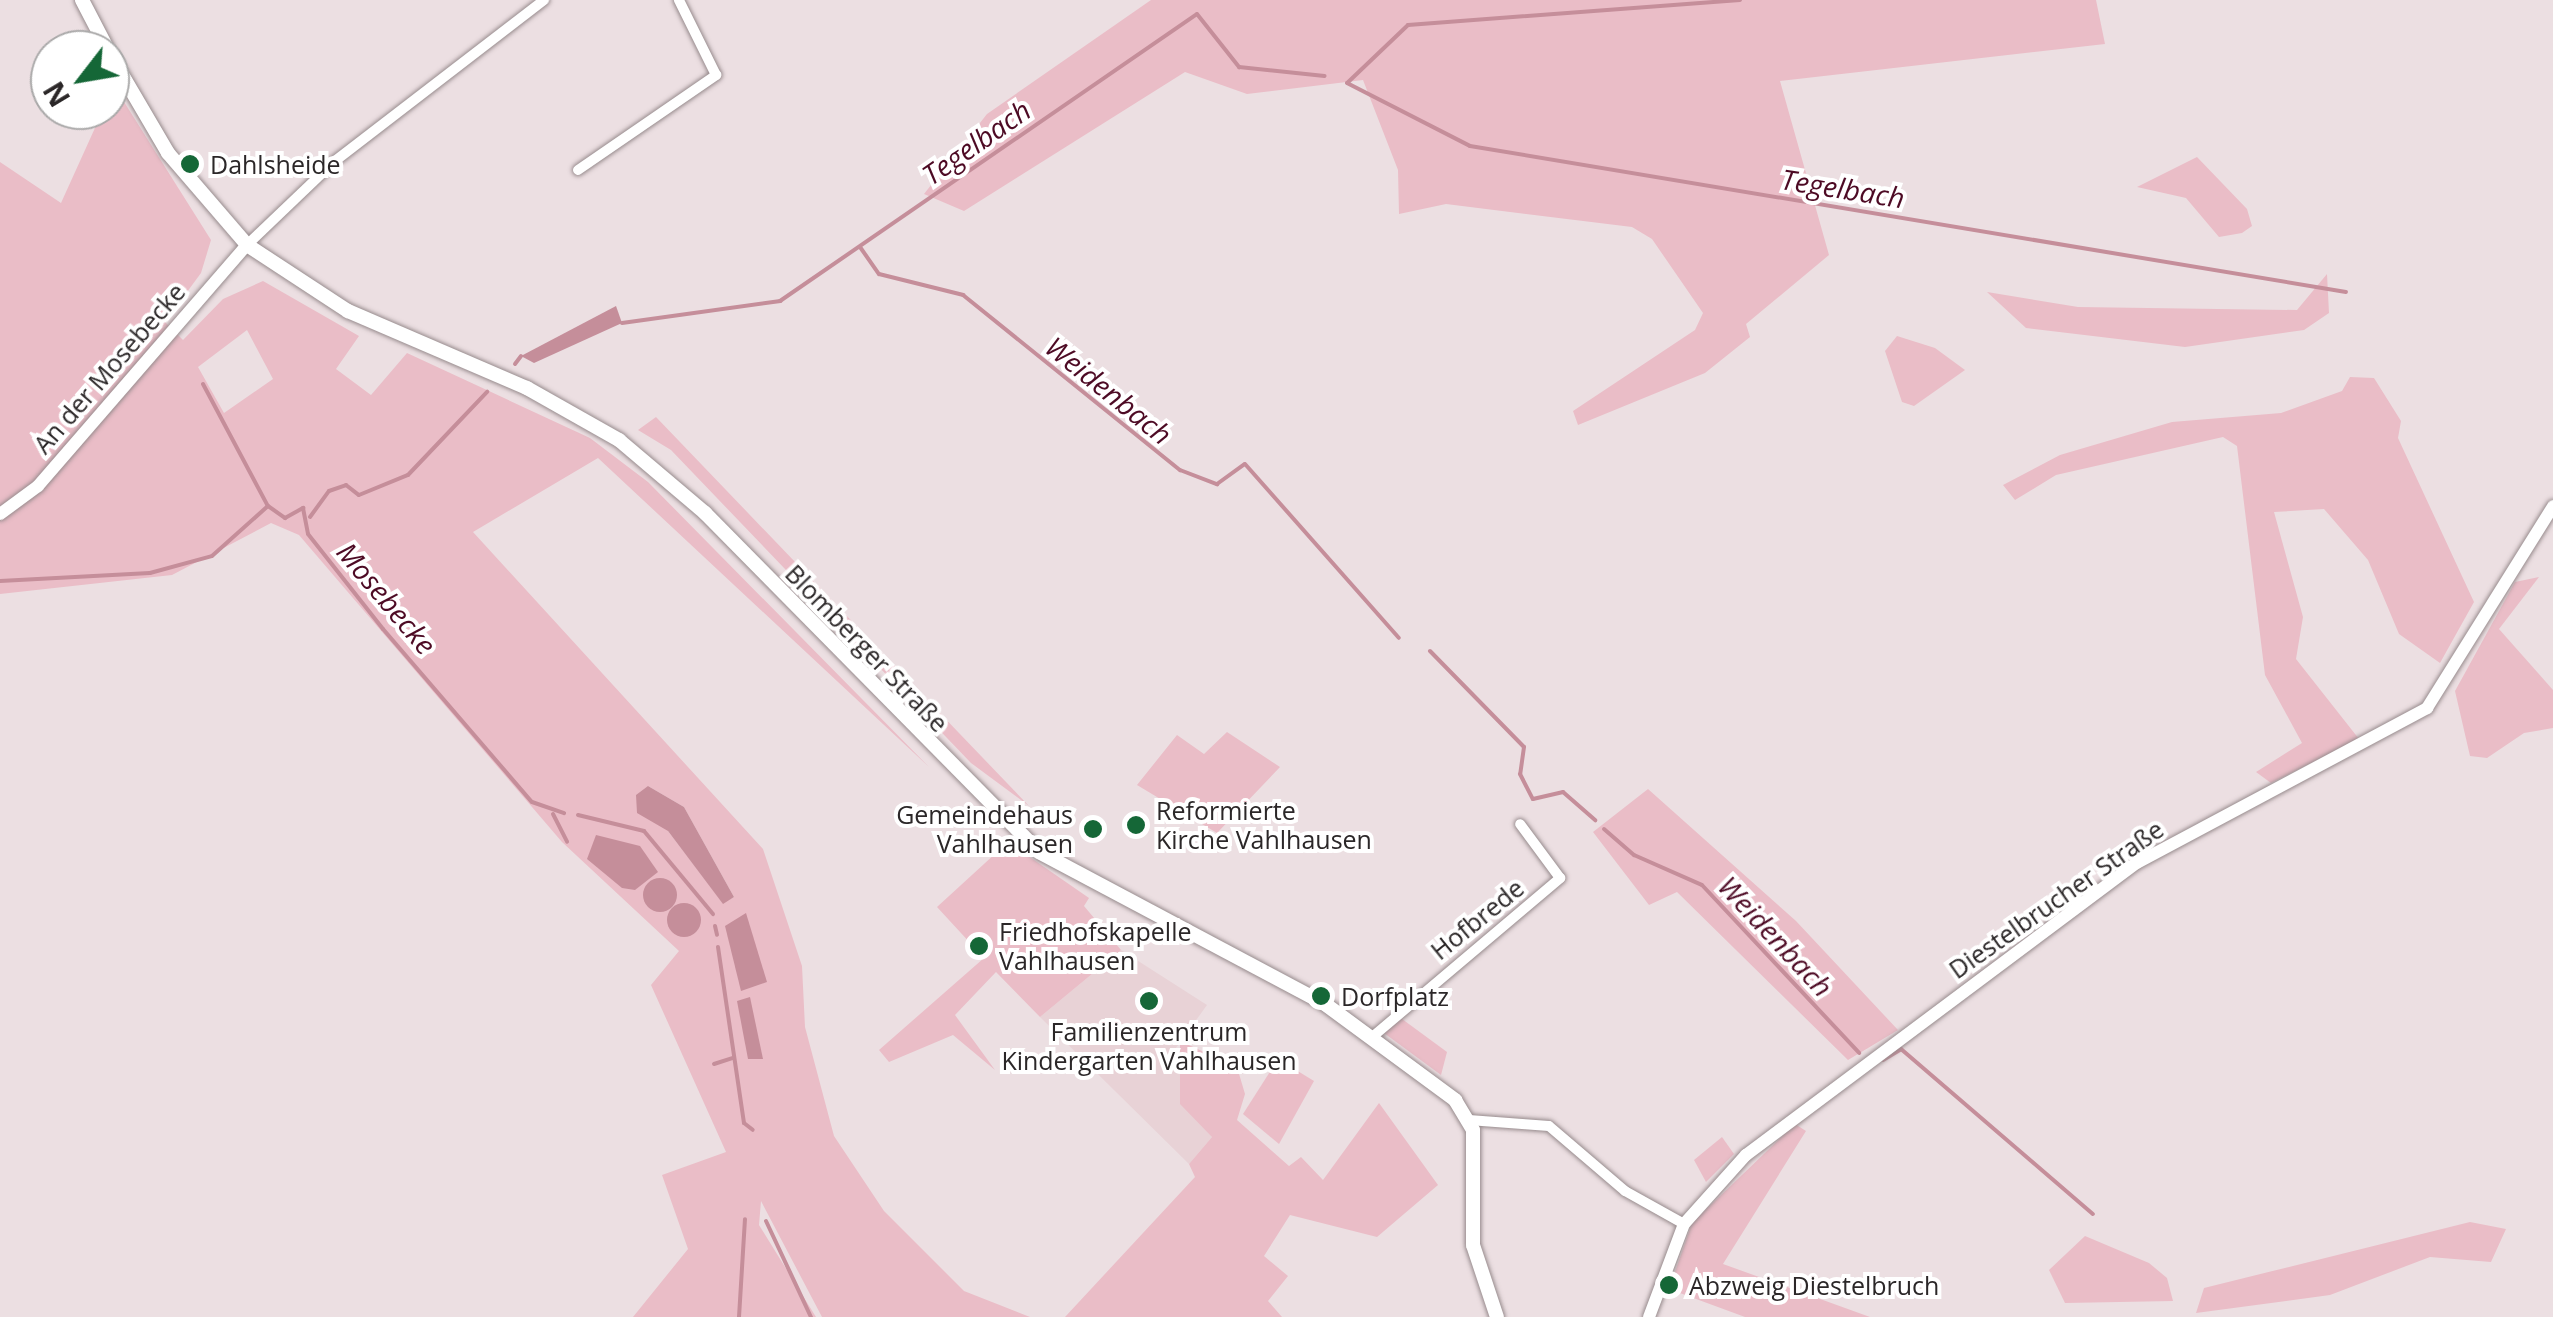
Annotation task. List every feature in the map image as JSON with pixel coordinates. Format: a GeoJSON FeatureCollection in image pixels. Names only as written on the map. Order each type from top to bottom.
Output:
{"type":"FeatureCollection","features":[{"type":"Feature","properties":{"kind":"main road","name":"Blomberger Straße"},"geometry":{"type":"LineString","coordinates":[[82,0],[98,30]]}},
{"type":"Feature","properties":{"kind":"main road","name":"Blomberger Straße"},"geometry":{"type":"LineString","coordinates":[[130,88],[168,153],[248,245],[348,312],[540,394],[620,440],[705,513],[1039,852],[1318,1000],[1371,1038],[1470,1120]]}},
{"type":"Feature","properties":{"kind":"main road"},"geometry":{"type":"LineString","coordinates":[[1470,1120],[1472,1245],[1497,1317]]}},
{"type":"Feature","properties":{"kind":"street"},"geometry":{"type":"LineString","coordinates":[[248,245],[335,162],[544,0]]}},
{"type":"Feature","properties":{"kind":"street"},"geometry":{"type":"LineString","coordinates":[[578,170],[716,74],[679,0]]}},
{"type":"Feature","properties":{"kind":"street","name":"An der Mosebecke"},"geometry":{"type":"LineString","coordinates":[[0,514],[38,486],[248,245]]}},
{"type":"Feature","properties":{"kind":"street","name":"Diestelbrucher Straße"},"geometry":{"type":"LineString","coordinates":[[1649,1317],[1684,1224],[1746,1154],[2137,863],[2419,714],[2459,668],[2553,506]]}},
{"type":"Feature","properties":{"kind":"street","name":"Hofbrede"},"geometry":{"type":"LineString","coordinates":[[1371,1038],[1560,878],[1520,824]]}},
{"type":"Feature","properties":{"kind":"street"},"geometry":{"type":"LineString","coordinates":[[1470,1120],[1549,1126],[1625,1191],[1684,1224]]}},
{"type":"Feature","properties":{"kind":"shaded area"},"geometry":{"type":"Polygon","coordinates":[[[1151,0],[2096,0],[2105,44],[1780,81],[1829,255],[1746,324],[1750,337],[1705,373],[1578,425],[1573,411],[1695,330],[1703,313],[1652,239],[1632,227],[1446,204],[1399,214],[1398,170],[1363,80],[1247,94],[1185,72],[964,211],[924,194],[987,114],[1151,0]]]}},
{"type":"Feature","properties":{"kind":"shaded area"},"geometry":{"type":"Polygon","coordinates":[[[130,111],[211,240],[201,273],[165,322],[183,340],[223,299],[263,281],[359,336],[336,369],[371,395],[407,353],[590,438],[648,482],[929,767],[598,458],[473,532],[763,849],[802,966],[805,1027],[834,1136],[884,1211],[964,1291],[1030,1317],[822,1317],[761,1201],[759,1225],[816,1317],[633,1317],[688,1249],[662,1175],[726,1152],[651,985],[679,951],[562,842],[299,535],[271,523],[172,575],[0,594],[0,162],[61,203],[94,130],[130,130],[130,111]],[[247,330],[198,367],[224,413],[273,379],[247,330]],[[648,786],[668,831],[723,903],[734,897],[684,807],[648,786]]]}},
{"type":"Feature","properties":{"kind":"shaded area"},"geometry":{"type":"Polygon","coordinates":[[[2197,157],[2247,209],[2252,226],[2242,233],[2219,237],[2186,198],[2137,187],[2197,157]]]}},
{"type":"Feature","properties":{"kind":"shaded area"},"geometry":{"type":"Polygon","coordinates":[[[2327,274],[2329,313],[2304,330],[2185,347],[2026,328],[1987,292],[2078,307],[2297,310],[2327,274]]]}},
{"type":"Feature","properties":{"kind":"shaded area"},"geometry":{"type":"Polygon","coordinates":[[[616,306],[622,323],[534,363],[521,356],[616,306]]]}},
{"type":"Feature","properties":{"kind":"shaded area"},"geometry":{"type":"Polygon","coordinates":[[[1897,336],[1935,348],[1965,370],[1914,406],[1902,402],[1885,351],[1897,336]]]}},
{"type":"Feature","properties":{"kind":"shaded area"},"geometry":{"type":"Polygon","coordinates":[[[2350,377],[2374,378],[2401,421],[2398,438],[2474,602],[2440,663],[2399,634],[2368,560],[2324,509],[2274,512],[2303,617],[2296,659],[2359,739],[2271,783],[2256,772],[2302,743],[2265,675],[2237,446],[2223,437],[2056,475],[2015,500],[2003,485],[2060,455],[2172,422],[2281,413],[2342,391],[2350,377]]]}},
{"type":"Feature","properties":{"kind":"shaded area"},"geometry":{"type":"Polygon","coordinates":[[[656,417],[1029,806],[971,763],[671,450],[638,430],[656,417]]]}},
{"type":"Feature","properties":{"kind":"shaded area"},"geometry":{"type":"Polygon","coordinates":[[[2539,577],[2499,629],[2553,690],[2553,728],[2524,733],[2487,758],[2470,756],[2455,691],[2515,582],[2539,577]]]}},
{"type":"Feature","properties":{"kind":"shaded area"},"geometry":{"type":"Polygon","coordinates":[[[1227,732],[1280,767],[1217,833],[1137,785],[1177,735],[1204,754],[1227,732]]]}},
{"type":"Feature","properties":{"kind":"shaded area"},"geometry":{"type":"Polygon","coordinates":[[[648,786],[684,807],[734,897],[723,904],[668,831],[637,813],[636,795],[648,786]]]}},
{"type":"Feature","properties":{"kind":"shaded area"},"geometry":{"type":"Polygon","coordinates":[[[1648,789],[1796,921],[1898,1030],[1848,1060],[1677,892],[1649,905],[1593,832],[1648,789]]]}},
{"type":"Feature","properties":{"kind":"shaded area"},"geometry":{"type":"Polygon","coordinates":[[[596,835],[640,846],[658,872],[635,890],[622,888],[587,859],[596,835]]]}},
{"type":"Feature","properties":{"kind":"shaded area"},"geometry":{"type":"Polygon","coordinates":[[[1008,842],[1089,898],[1084,906],[1121,950],[1040,1017],[996,972],[955,1015],[995,1070],[953,1035],[889,1062],[879,1050],[984,958],[937,907],[1008,842]]]}},
{"type":"Feature","properties":{"kind":"shaded area"},"geometry":{"type":"Polygon","coordinates":[[[660,878],[672,883],[677,895],[672,907],[660,912],[648,907],[643,895],[648,883],[660,878]]]}},
{"type":"Feature","properties":{"kind":"shaded area"},"geometry":{"type":"Polygon","coordinates":[[[684,903],[696,908],[701,920],[696,932],[684,937],[672,932],[667,920],[672,908],[684,903]]]}},
{"type":"Feature","properties":{"kind":"shaded area"},"geometry":{"type":"Polygon","coordinates":[[[746,913],[767,982],[741,991],[725,926],[746,913]]]}},
{"type":"Feature","properties":{"kind":"shaded area"},"geometry":{"type":"Polygon","coordinates":[[[1121,950],[1207,1005],[1176,1048],[1183,1093],[1212,1137],[1189,1164],[1040,1017],[1121,950]]]}},
{"type":"Feature","properties":{"kind":"shaded area"},"geometry":{"type":"Polygon","coordinates":[[[750,997],[763,1059],[748,1059],[737,1001],[750,997]]]}},
{"type":"Feature","properties":{"kind":"shaded area"},"geometry":{"type":"Polygon","coordinates":[[[1398,1016],[1447,1052],[1441,1075],[1384,1033],[1398,1016]]]}},
{"type":"Feature","properties":{"kind":"shaded area"},"geometry":{"type":"Polygon","coordinates":[[[1180,1041],[1237,1067],[1245,1094],[1237,1120],[1289,1166],[1301,1157],[1323,1180],[1379,1103],[1438,1185],[1377,1237],[1290,1215],[1264,1256],[1288,1276],[1268,1301],[1282,1317],[1065,1317],[1195,1177],[1189,1164],[1212,1137],[1180,1104],[1180,1041]]]}},
{"type":"Feature","properties":{"kind":"shaded area"},"geometry":{"type":"Polygon","coordinates":[[[1278,1059],[1314,1081],[1279,1144],[1243,1114],[1278,1059]]]}},
{"type":"Feature","properties":{"kind":"shaded area"},"geometry":{"type":"Polygon","coordinates":[[[1795,1124],[1806,1131],[1723,1264],[1870,1317],[1745,1317],[1669,1289],[1692,1223],[1795,1124]]]}},
{"type":"Feature","properties":{"kind":"shaded area"},"geometry":{"type":"Polygon","coordinates":[[[1722,1137],[1734,1154],[1706,1182],[1694,1160],[1722,1137]]]}},
{"type":"Feature","properties":{"kind":"shaded area"},"geometry":{"type":"Polygon","coordinates":[[[2470,1222],[2506,1229],[2491,1262],[2430,1257],[2330,1295],[2196,1313],[2204,1288],[2470,1222]]]}},
{"type":"Feature","properties":{"kind":"shaded area"},"geometry":{"type":"Polygon","coordinates":[[[2085,1236],[2149,1263],[2167,1278],[2173,1301],[2065,1303],[2049,1270],[2085,1236]]]}},
{"type":"Feature","properties":{"kind":"waterway","name":"Tegelbach"},"geometry":{"type":"LineString","coordinates":[[1740,0],[1408,25],[1347,83],[1470,146],[2346,292]]}},
{"type":"Feature","properties":{"kind":"waterway","name":"Tegelbach"},"geometry":{"type":"LineString","coordinates":[[622,323],[780,301],[1197,14],[1239,67],[1325,76]]}},
{"type":"Feature","properties":{"kind":"waterway","name":"Weidenbach"},"geometry":{"type":"LineString","coordinates":[[860,247],[879,274],[963,295],[1180,470],[1217,484],[1245,464],[1399,638]]}},
{"type":"Feature","properties":{"kind":"waterway","name":"Tegelbach"},"geometry":{"type":"LineString","coordinates":[[515,364],[521,356]]}},
{"type":"Feature","properties":{"kind":"waterway"},"geometry":{"type":"LineString","coordinates":[[203,384],[268,506]]}},
{"type":"Feature","properties":{"kind":"waterway","name":"Tegelbach"},"geometry":{"type":"LineString","coordinates":[[310,517],[329,491],[346,485],[359,495],[408,475],[487,392]]}},
{"type":"Feature","properties":{"kind":"waterway","name":"Mosebecke"},"geometry":{"type":"LineString","coordinates":[[0,581],[150,573],[212,556],[268,506],[285,518],[303,508],[308,534],[383,629],[532,802],[564,813]]}},
{"type":"Feature","properties":{"kind":"waterway","name":"Weidenbach"},"geometry":{"type":"LineString","coordinates":[[1430,651],[1524,747],[1520,774],[1533,799],[1563,792],[1595,820]]}},
{"type":"Feature","properties":{"kind":"waterway"},"geometry":{"type":"LineString","coordinates":[[553,814],[567,842]]}},
{"type":"Feature","properties":{"kind":"waterway","name":"Mosebecke"},"geometry":{"type":"LineString","coordinates":[[578,815],[644,831],[713,914]]}},
{"type":"Feature","properties":{"kind":"waterway","name":"Weidenbach"},"geometry":{"type":"LineString","coordinates":[[1604,829],[1634,855],[1702,885],[1859,1053]]}},
{"type":"Feature","properties":{"kind":"waterway","name":"Mosebecke"},"geometry":{"type":"LineString","coordinates":[[715,926],[717,935]]}},
{"type":"Feature","properties":{"kind":"waterway","name":"Mosebecke"},"geometry":{"type":"LineString","coordinates":[[718,947],[744,1123],[753,1130]]}},
{"type":"Feature","properties":{"kind":"waterway","name":"Weidenbach"},"geometry":{"type":"LineString","coordinates":[[1883,1060],[1901,1049],[2093,1214]]}},
{"type":"Feature","properties":{"kind":"waterway"},"geometry":{"type":"LineString","coordinates":[[714,1064],[733,1058]]}},
{"type":"Feature","properties":{"kind":"waterway","name":"Mosebecke"},"geometry":{"type":"LineString","coordinates":[[739,1317],[745,1219]]}},
{"type":"Feature","properties":{"kind":"waterway"},"geometry":{"type":"LineString","coordinates":[[766,1221],[811,1317]]}},
{"type":"Feature","properties":{"kind":"place","name":"Dahlsheide"},"geometry":{"type":"Point","coordinates":[190,164]}},
{"type":"Feature","properties":{"kind":"place","name":"Reformierte Kirche Vahlhausen"},"geometry":{"type":"Point","coordinates":[1136,825]}},
{"type":"Feature","properties":{"kind":"place","name":"Gemeindehaus Vahlhausen"},"geometry":{"type":"Point","coordinates":[1093,829]}},
{"type":"Feature","properties":{"kind":"place","name":"Friedhofskapelle Vahlhausen"},"geometry":{"type":"Point","coordinates":[979,946]}},
{"type":"Feature","properties":{"kind":"place","name":"Dorfplatz"},"geometry":{"type":"Point","coordinates":[1321,996]}},
{"type":"Feature","properties":{"kind":"place","name":"Familienzentrum Kindergarten Vahlhausen"},"geometry":{"type":"Point","coordinates":[1149,1001]}},
{"type":"Feature","properties":{"kind":"place","name":"Abzweig Diestelbruch"},"geometry":{"type":"Point","coordinates":[1669,1285]}}]}
